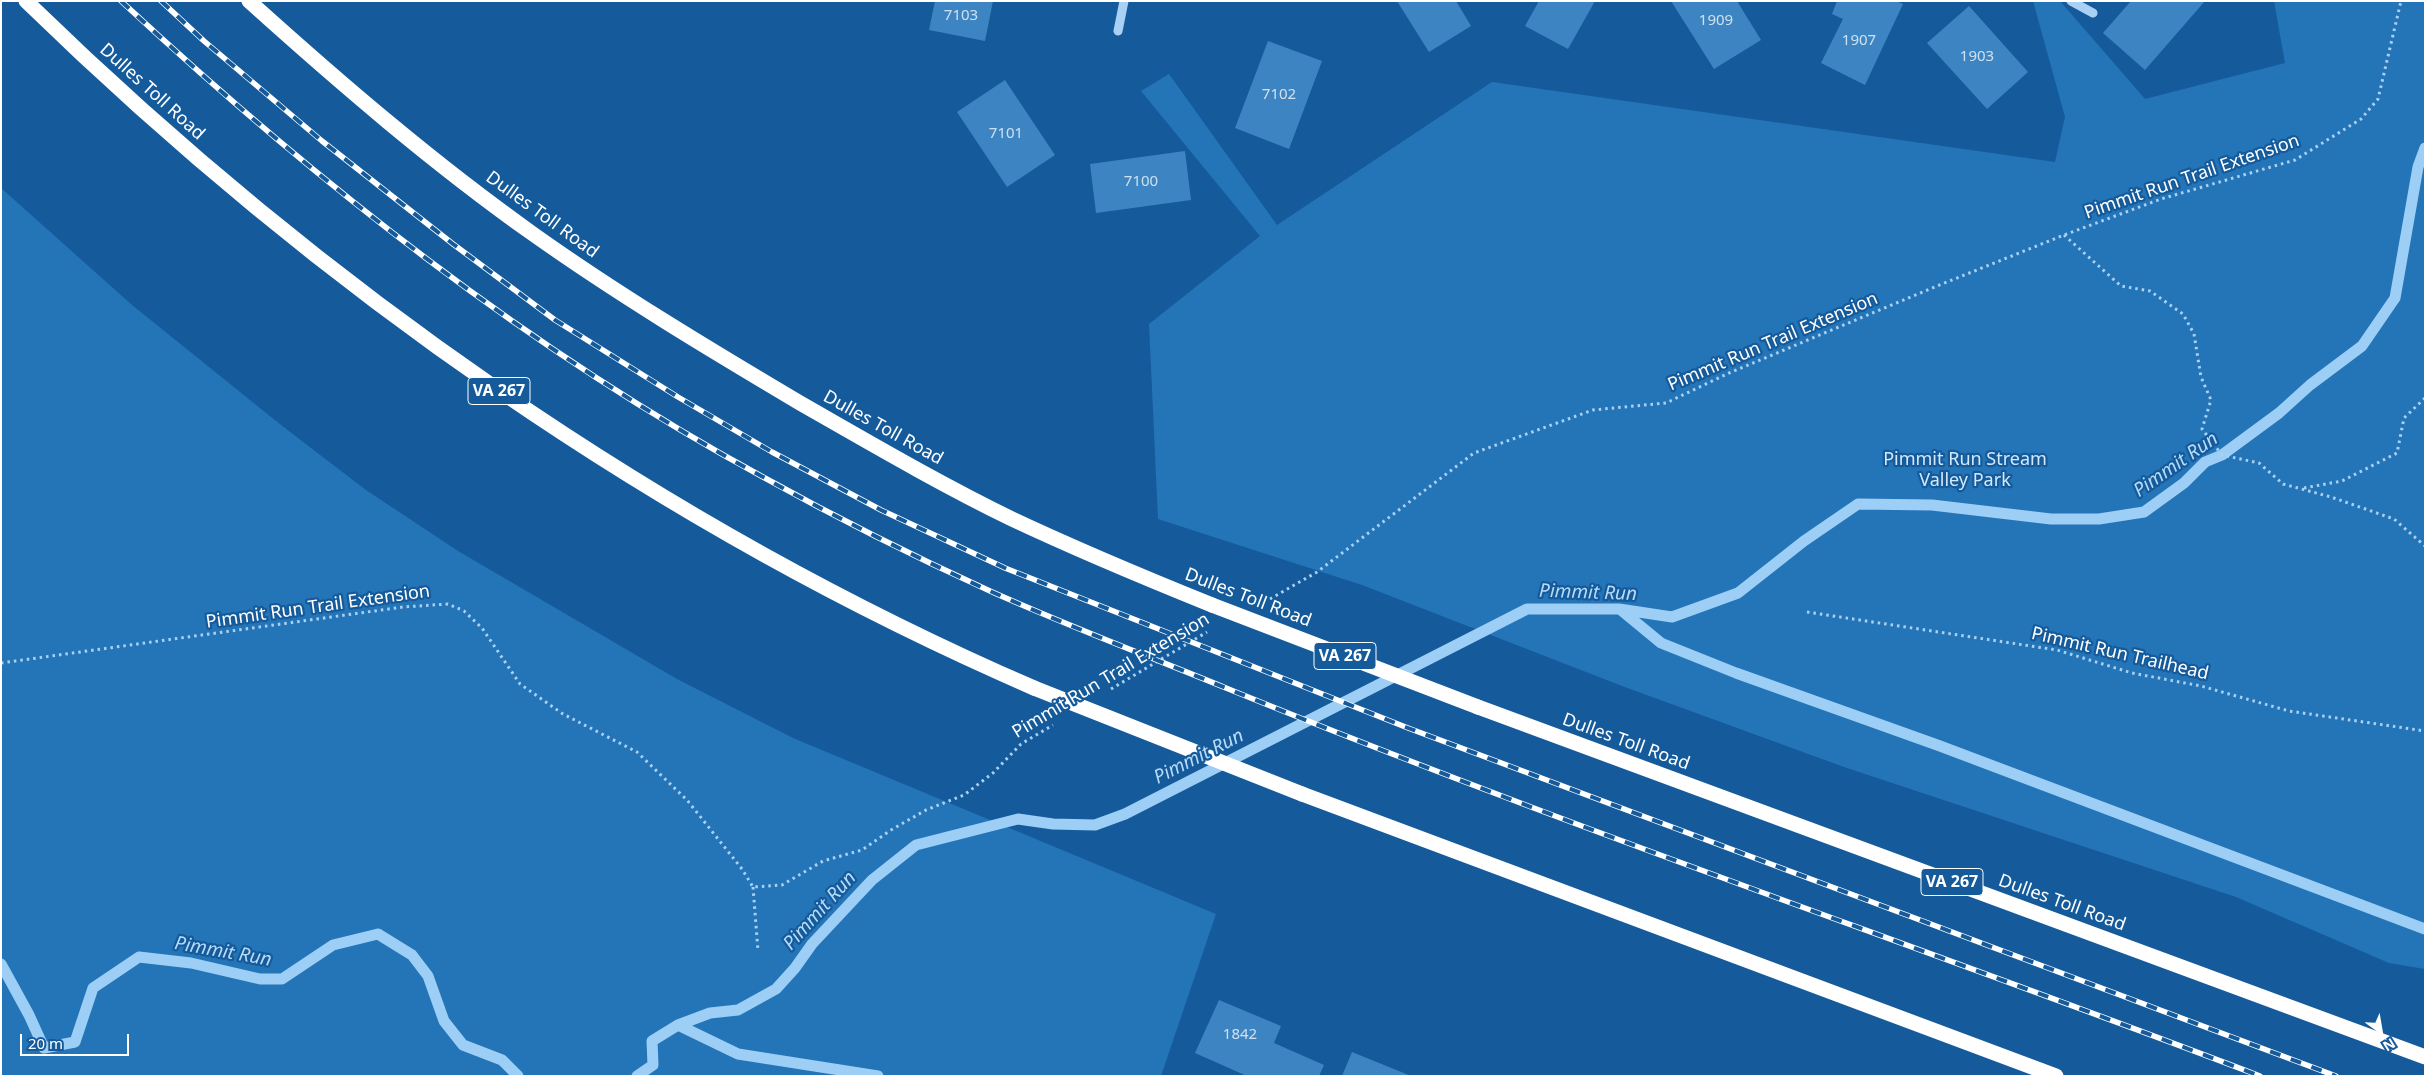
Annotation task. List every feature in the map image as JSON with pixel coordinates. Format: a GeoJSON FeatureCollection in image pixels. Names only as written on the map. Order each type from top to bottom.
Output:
{"type":"FeatureCollection","features":[{"type":"Feature","properties":{"kind":"highway","name":"Dulles Toll Road"},"geometry":{"type":"LineString","coordinates":[[26,1],[117,87],[258,210],[380,306],[512,400],[660,493],[788,566],[933,642],[1034,688],[1302,794],[2056,1076]]}},
{"type":"Feature","properties":{"kind":"highway","name":"Dulles Toll Road"},"geometry":{"type":"LineString","coordinates":[[249,1],[390,124],[533,233],[667,323],[842,427],[946,485],[1076,548],[1212,605],[1478,707],[2425,1057]]}},
{"type":"Feature","properties":{"kind":"street"},"geometry":{"type":"LineString","coordinates":[[1118,31],[1124,1]]}},
{"type":"Feature","properties":{"kind":"street"},"geometry":{"type":"LineString","coordinates":[[2071,1],[2093,13]]}},
{"type":"Feature","properties":{"kind":"path","name":"Pimmit Run Trail Extension"},"geometry":{"type":"LineString","coordinates":[[1266,601],[1318,572],[1474,453],[1593,410],[1666,402],[1729,373],[2064,235],[2161,199],[2295,160],[2361,119],[2378,99],[2401,1]]}},
{"type":"Feature","properties":{"kind":"path"},"geometry":{"type":"LineString","coordinates":[[2064,235],[2121,286],[2150,291],[2183,314],[2194,334],[2201,377],[2211,400],[2202,429],[2222,455],[2259,463],[2283,484],[2394,518],[2425,546]]}},
{"type":"Feature","properties":{"kind":"path"},"geometry":{"type":"LineString","coordinates":[[2300,488],[2342,481],[2397,453],[2404,418],[2425,398]]}},
{"type":"Feature","properties":{"kind":"path","name":"Pimmit Run Trail Extension"},"geometry":{"type":"LineString","coordinates":[[1,663],[403,608],[448,604],[464,611],[482,628],[520,684],[563,714],[637,752],[687,800],[742,869],[753,887],[782,885],[823,862],[862,850],[891,830],[926,810],[964,795],[993,773],[1021,744],[1054,724]]}},
{"type":"Feature","properties":{"kind":"path","name":"Pimmit Run Trailhead"},"geometry":{"type":"LineString","coordinates":[[1807,612],[2057,650],[2132,673],[2201,686],[2289,711],[2425,732]]}},
{"type":"Feature","properties":{"kind":"path","name":"Pimmit Run Trail Extension"},"geometry":{"type":"LineString","coordinates":[[1105,694],[1182,645],[1216,627]]}},
{"type":"Feature","properties":{"kind":"path"},"geometry":{"type":"LineString","coordinates":[[753,887],[758,952]]}},
{"type":"Feature","properties":{"kind":"green space","name":"Pimmit Run Stream Valley Park"},"geometry":{"type":"Polygon","coordinates":[[[2033,1],[2060,1],[2145,99],[2285,63],[2274,1],[2425,1],[2425,969],[2389,963],[2236,897],[1844,767],[1622,686],[1362,585],[1158,519],[1149,324],[1260,236],[1141,91],[1169,74],[1277,225],[1492,82],[2055,162],[2065,117],[2033,1]]]}},
{"type":"Feature","properties":{"kind":"green space"},"geometry":{"type":"Polygon","coordinates":[[[1,188],[132,305],[281,425],[366,490],[458,551],[677,679],[793,738],[1216,914],[1161,1076],[1,1076],[1,188]]]}},
{"type":"Feature","properties":{"kind":"building"},"geometry":{"type":"Polygon","coordinates":[[[935,1],[993,1],[985,41],[929,30],[935,1]]]}},
{"type":"Feature","properties":{"kind":"building"},"geometry":{"type":"Polygon","coordinates":[[[1397,1],[1456,1],[1471,26],[1429,52],[1397,1]]]}},
{"type":"Feature","properties":{"kind":"building"},"geometry":{"type":"Polygon","coordinates":[[[1539,1],[1595,1],[1568,49],[1525,26],[1539,1]]]}},
{"type":"Feature","properties":{"kind":"building"},"geometry":{"type":"Polygon","coordinates":[[[1671,1],[1737,1],[1761,40],[1714,69],[1671,1]]]}},
{"type":"Feature","properties":{"kind":"building"},"geometry":{"type":"Polygon","coordinates":[[[1837,1],[1896,1],[1903,4],[1865,85],[1821,63],[1843,19],[1832,14],[1837,1]]]}},
{"type":"Feature","properties":{"kind":"building"},"geometry":{"type":"Polygon","coordinates":[[[2131,1],[2205,1],[2145,70],[2103,33],[2131,1]]]}},
{"type":"Feature","properties":{"kind":"building"},"geometry":{"type":"Polygon","coordinates":[[[1969,6],[2028,72],[1987,109],[1927,43],[1969,6]]]}},
{"type":"Feature","properties":{"kind":"building"},"geometry":{"type":"Polygon","coordinates":[[[1268,41],[1322,61],[1289,149],[1235,128],[1268,41]]]}},
{"type":"Feature","properties":{"kind":"building"},"geometry":{"type":"Polygon","coordinates":[[[1005,80],[1055,155],[1007,187],[957,112],[1005,80]]]}},
{"type":"Feature","properties":{"kind":"building"},"geometry":{"type":"Polygon","coordinates":[[[1185,151],[1191,200],[1096,213],[1090,164],[1185,151]]]}},
{"type":"Feature","properties":{"kind":"building"},"geometry":{"type":"Polygon","coordinates":[[[1219,1000],[1281,1026],[1274,1043],[1324,1065],[1319,1076],[1247,1076],[1195,1053],[1219,1000]]]}},
{"type":"Feature","properties":{"kind":"building"},"geometry":{"type":"Polygon","coordinates":[[[1352,1052],[1411,1076],[1342,1076],[1352,1052]]]}},
{"type":"Feature","properties":{"kind":"waterway","name":"Pimmit Run"},"geometry":{"type":"LineString","coordinates":[[637,1076],[653,1065],[652,1041],[678,1025],[710,1013],[738,1010],[776,989],[795,968],[812,944],[872,880],[916,845],[1018,819],[1053,824],[1095,825],[1125,814],[1527,609],[1619,609],[1672,617],[1738,593],[1804,541],[1858,504],[1932,505],[2051,519],[2099,519],[2144,512],[2184,483],[2205,462],[2222,455],[2279,413],[2310,385],[2362,346],[2395,298],[2418,167],[2425,148]]}},
{"type":"Feature","properties":{"kind":"waterway"},"geometry":{"type":"LineString","coordinates":[[1621,610],[1661,643],[1736,673],[1940,746],[2425,929]]}},
{"type":"Feature","properties":{"kind":"waterway","name":"Pimmit Run"},"geometry":{"type":"LineString","coordinates":[[1,964],[29,1015],[44,1048],[75,1042],[93,988],[139,957],[191,963],[260,979],[282,979],[333,945],[378,934],[412,955],[428,976],[444,1021],[463,1045],[502,1060],[518,1076]]}},
{"type":"Feature","properties":{"kind":"waterway"},"geometry":{"type":"LineString","coordinates":[[678,1025],[738,1054],[878,1076]]}},
{"type":"Feature","properties":{"kind":"railway"},"geometry":{"type":"LineString","coordinates":[[121,1],[271,134],[348,198],[508,318],[676,428],[763,477],[875,536],[990,591],[1108,641],[1354,739],[1612,837],[2260,1076]]}},
{"type":"Feature","properties":{"kind":"railway"},"geometry":{"type":"LineString","coordinates":[[161,1],[204,41],[322,141],[453,244],[555,320],[678,397],[772,452],[881,510],[1005,568],[1408,728],[2336,1076]]}}]}
